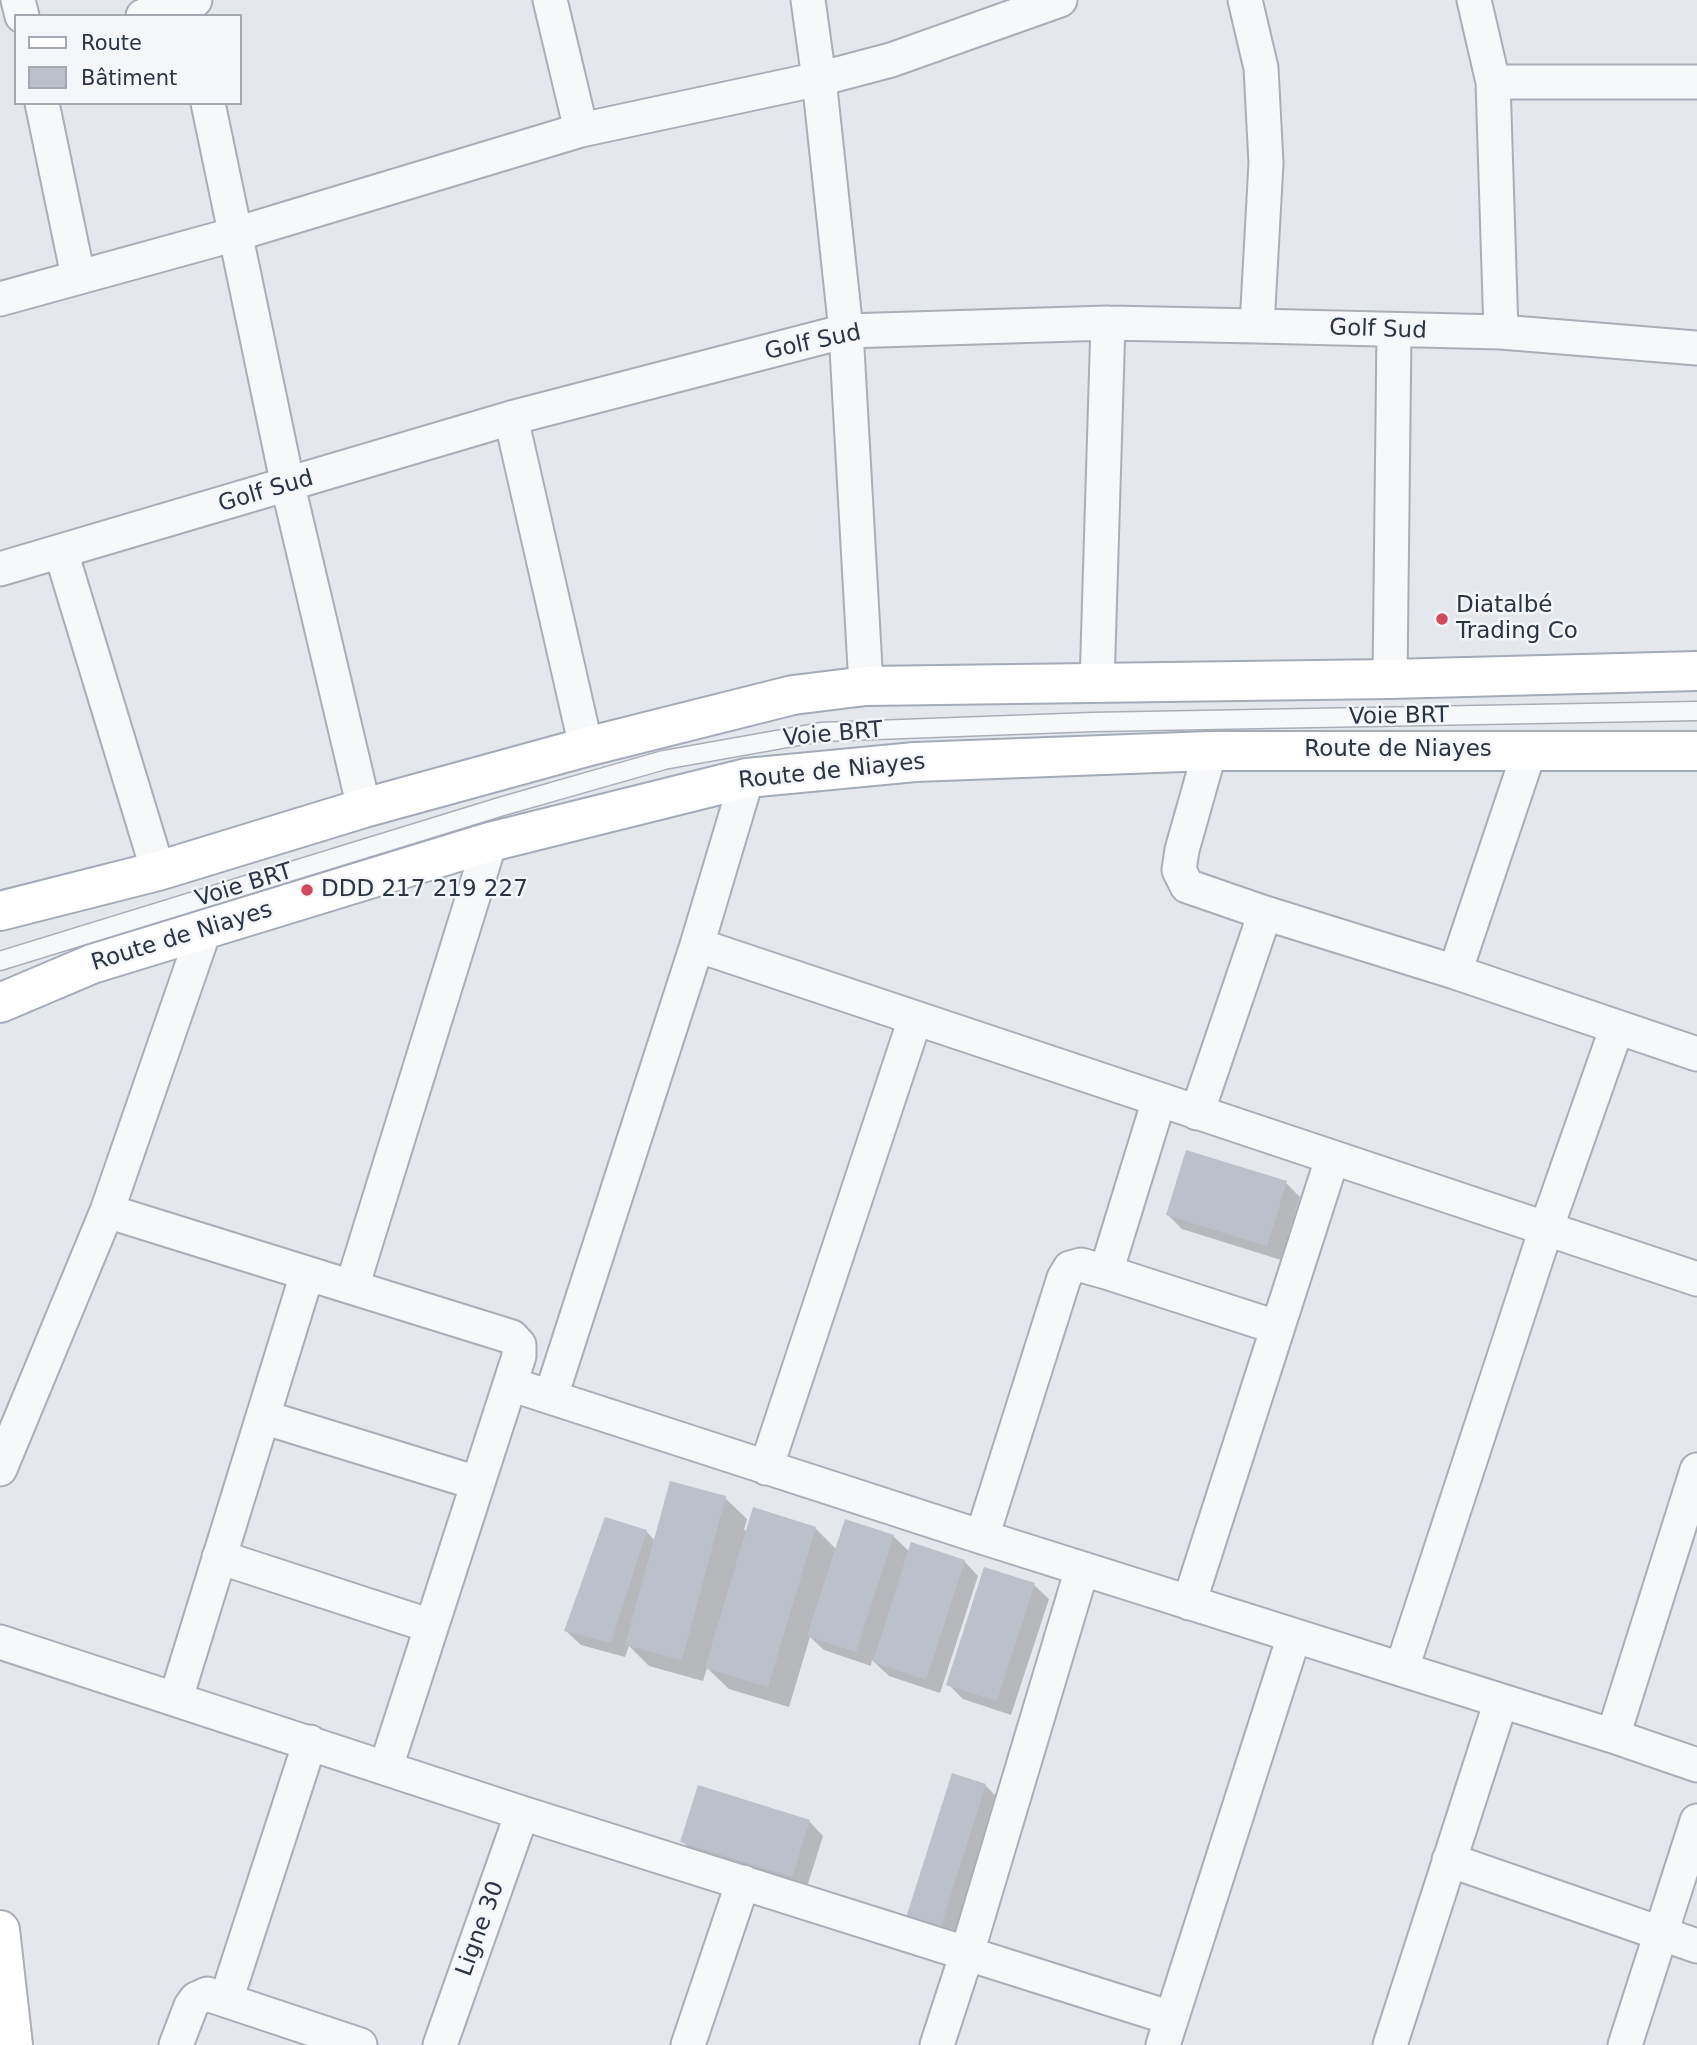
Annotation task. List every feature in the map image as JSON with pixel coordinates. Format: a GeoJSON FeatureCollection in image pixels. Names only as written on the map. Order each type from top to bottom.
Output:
{"type":"FeatureCollection","features":[{"type":"Feature","properties":{"kind":"main road"},"geometry":{"type":"LineString","coordinates":[[0,911],[158,871],[364,808],[586,747],[793,695],[866,686],[1391,679],[1697,671]]}},
{"type":"Feature","properties":{"kind":"main road","name":"Route de Niayes"},"geometry":{"type":"LineString","coordinates":[[0,1003],[92,964],[490,842],[747,778],[915,762],[1210,751],[1697,751]]}},
{"type":"Feature","properties":{"kind":"main road"},"geometry":{"type":"LineString","coordinates":[[0,1930],[13,2045]]}},
{"type":"Feature","properties":{"kind":"street"},"geometry":{"type":"LineString","coordinates":[[550,0],[581,130]]}},
{"type":"Feature","properties":{"kind":"street"},"geometry":{"type":"LineString","coordinates":[[808,0],[846,331],[866,686]]}},
{"type":"Feature","properties":{"kind":"street"},"geometry":{"type":"LineString","coordinates":[[0,299],[236,234],[581,130],[819,79],[891,60],[1060,0]]}},
{"type":"Feature","properties":{"kind":"street"},"geometry":{"type":"LineString","coordinates":[[1244,0],[1261,68],[1266,163],[1257,326]]}},
{"type":"Feature","properties":{"kind":"street"},"geometry":{"type":"LineString","coordinates":[[1474,0],[1493,82],[1501,332]]}},
{"type":"Feature","properties":{"kind":"street"},"geometry":{"type":"LineString","coordinates":[[152,14],[190,6]]}},
{"type":"Feature","properties":{"kind":"street"},"geometry":{"type":"LineString","coordinates":[[1493,82],[1697,82]]}},
{"type":"Feature","properties":{"kind":"street"},"geometry":{"type":"LineString","coordinates":[[42,105],[78,276]]}},
{"type":"Feature","properties":{"kind":"street"},"geometry":{"type":"LineString","coordinates":[[208,105],[288,486],[364,808]]}},
{"type":"Feature","properties":{"kind":"street"},"geometry":{"type":"LineString","coordinates":[[1097,684],[1108,323]]}},
{"type":"Feature","properties":{"kind":"street","name":"Golf Sud"},"geometry":{"type":"LineString","coordinates":[[0,569],[512,418],[846,331],[1108,323],[1501,332],[1697,348]]}},
{"type":"Feature","properties":{"kind":"street"},"geometry":{"type":"LineString","coordinates":[[1391,679],[1394,331]]}},
{"type":"Feature","properties":{"kind":"street"},"geometry":{"type":"LineString","coordinates":[[512,418],[586,747]]}},
{"type":"Feature","properties":{"kind":"street"},"geometry":{"type":"LineString","coordinates":[[61,552],[158,871]]}},
{"type":"Feature","properties":{"kind":"street"},"geometry":{"type":"LineString","coordinates":[[1455,972],[1531,749]]}},
{"type":"Feature","properties":{"kind":"street"},"geometry":{"type":"LineString","coordinates":[[1210,751],[1182,850],[1179,870],[1186,886],[1455,972],[1697,1054]]}},
{"type":"Feature","properties":{"kind":"street"},"geometry":{"type":"LineString","coordinates":[[551,1396],[697,944],[747,778]]}},
{"type":"Feature","properties":{"kind":"street"},"geometry":{"type":"LineString","coordinates":[[352,1287],[490,842]]}},
{"type":"Feature","properties":{"kind":"street"},"geometry":{"type":"LineString","coordinates":[[1197,1113],[1265,913]]}},
{"type":"Feature","properties":{"kind":"street"},"geometry":{"type":"LineString","coordinates":[[0,1469],[107,1210],[204,931]]}},
{"type":"Feature","properties":{"kind":"street"},"geometry":{"type":"LineString","coordinates":[[697,944],[1332,1159],[1697,1279]]}},
{"type":"Feature","properties":{"kind":"street"},"geometry":{"type":"LineString","coordinates":[[766,1468],[915,1019]]}},
{"type":"Feature","properties":{"kind":"street"},"geometry":{"type":"LineString","coordinates":[[1402,1668],[1546,1229],[1617,1027]]}},
{"type":"Feature","properties":{"kind":"street"},"geometry":{"type":"LineString","coordinates":[[1106,1272],[1159,1100]]}},
{"type":"Feature","properties":{"kind":"street"},"geometry":{"type":"LineString","coordinates":[[1189,1603],[1332,1159]]}},
{"type":"Feature","properties":{"kind":"street"},"geometry":{"type":"LineString","coordinates":[[107,1210],[512,1337],[519,1345],[519,1356],[386,1767]]}},
{"type":"Feature","properties":{"kind":"street"},"geometry":{"type":"LineString","coordinates":[[982,1537],[1064,1278],[1070,1268],[1081,1265],[1106,1272],[1276,1327]]}},
{"type":"Feature","properties":{"kind":"street"},"geometry":{"type":"LineString","coordinates":[[176,1698],[307,1273]]}},
{"type":"Feature","properties":{"kind":"street"},"geometry":{"type":"LineString","coordinates":[[510,1384],[1082,1569],[1402,1668],[1697,1765]]}},
{"type":"Feature","properties":{"kind":"street"},"geometry":{"type":"LineString","coordinates":[[263,1417],[477,1483]]}},
{"type":"Feature","properties":{"kind":"street"},"geometry":{"type":"LineString","coordinates":[[1613,1736],[1697,1470]]}},
{"type":"Feature","properties":{"kind":"street"},"geometry":{"type":"LineString","coordinates":[[219,1557],[431,1626]]}},
{"type":"Feature","properties":{"kind":"street"},"geometry":{"type":"LineString","coordinates":[[937,2045],[1082,1569]]}},
{"type":"Feature","properties":{"kind":"street"},"geometry":{"type":"LineString","coordinates":[[0,1642],[522,1813],[967,1953],[1167,2032],[1294,1636]]}},
{"type":"Feature","properties":{"kind":"street"},"geometry":{"type":"LineString","coordinates":[[1390,2045],[1500,1701]]}},
{"type":"Feature","properties":{"kind":"street"},"geometry":{"type":"LineString","coordinates":[[226,2000],[310,1742]]}},
{"type":"Feature","properties":{"kind":"street","name":"Ligne 30"},"geometry":{"type":"LineString","coordinates":[[440,2045],[522,1813]]}},
{"type":"Feature","properties":{"kind":"street"},"geometry":{"type":"LineString","coordinates":[[1625,2045],[1697,1821]]}},
{"type":"Feature","properties":{"kind":"street"},"geometry":{"type":"LineString","coordinates":[[1449,1860],[1697,1946]]}},
{"type":"Feature","properties":{"kind":"street"},"geometry":{"type":"LineString","coordinates":[[688,2045],[743,1882]]}},
{"type":"Feature","properties":{"kind":"street"},"geometry":{"type":"LineString","coordinates":[[176,2045],[191,2006],[196,1999],[207,1994],[360,2045]]}},
{"type":"Feature","properties":{"kind":"lane","name":"Voie BRT"},"geometry":{"type":"LineString","coordinates":[[0,961],[503,806],[650,764],[821,732],[1093,722],[1697,712]]}},
{"type":"Feature","properties":{"kind":"building"},"geometry":{"type":"Polygon","coordinates":[[[1186,1150],[1287,1181],[1267,1246],[1166,1215],[1186,1150]]]}},
{"type":"Feature","properties":{"kind":"building"},"geometry":{"type":"Polygon","coordinates":[[[670,1481],[726,1496],[682,1660],[625,1645],[670,1481]]]}},
{"type":"Feature","properties":{"kind":"building"},"geometry":{"type":"Polygon","coordinates":[[[753,1507],[816,1527],[768,1687],[705,1668],[753,1507]]]}},
{"type":"Feature","properties":{"kind":"building"},"geometry":{"type":"Polygon","coordinates":[[[605,1517],[647,1530],[611,1643],[564,1631],[605,1517]]]}},
{"type":"Feature","properties":{"kind":"building"},"geometry":{"type":"Polygon","coordinates":[[[845,1519],[894,1535],[856,1652],[807,1636],[845,1519]]]}},
{"type":"Feature","properties":{"kind":"building"},"geometry":{"type":"Polygon","coordinates":[[[911,1542],[965,1560],[926,1680],[873,1662],[911,1542]]]}},
{"type":"Feature","properties":{"kind":"building"},"geometry":{"type":"Polygon","coordinates":[[[984,1567],[1035,1583],[997,1701],[946,1685],[984,1567]]]}},
{"type":"Feature","properties":{"kind":"building"},"geometry":{"type":"Polygon","coordinates":[[[952,1773],[986,1784],[938,1935],[904,1924],[952,1773]]]}},
{"type":"Feature","properties":{"kind":"building"},"geometry":{"type":"Polygon","coordinates":[[[698,1785],[810,1820],[792,1877],[680,1842],[698,1785]]]}},
{"type":"Feature","properties":{"kind":"place","name":"Diatalbé Trading Co"},"geometry":{"type":"Point","coordinates":[1442,619]}},
{"type":"Feature","properties":{"kind":"place","name":"DDD 217 219 227"},"geometry":{"type":"Point","coordinates":[307,890]}}]}
